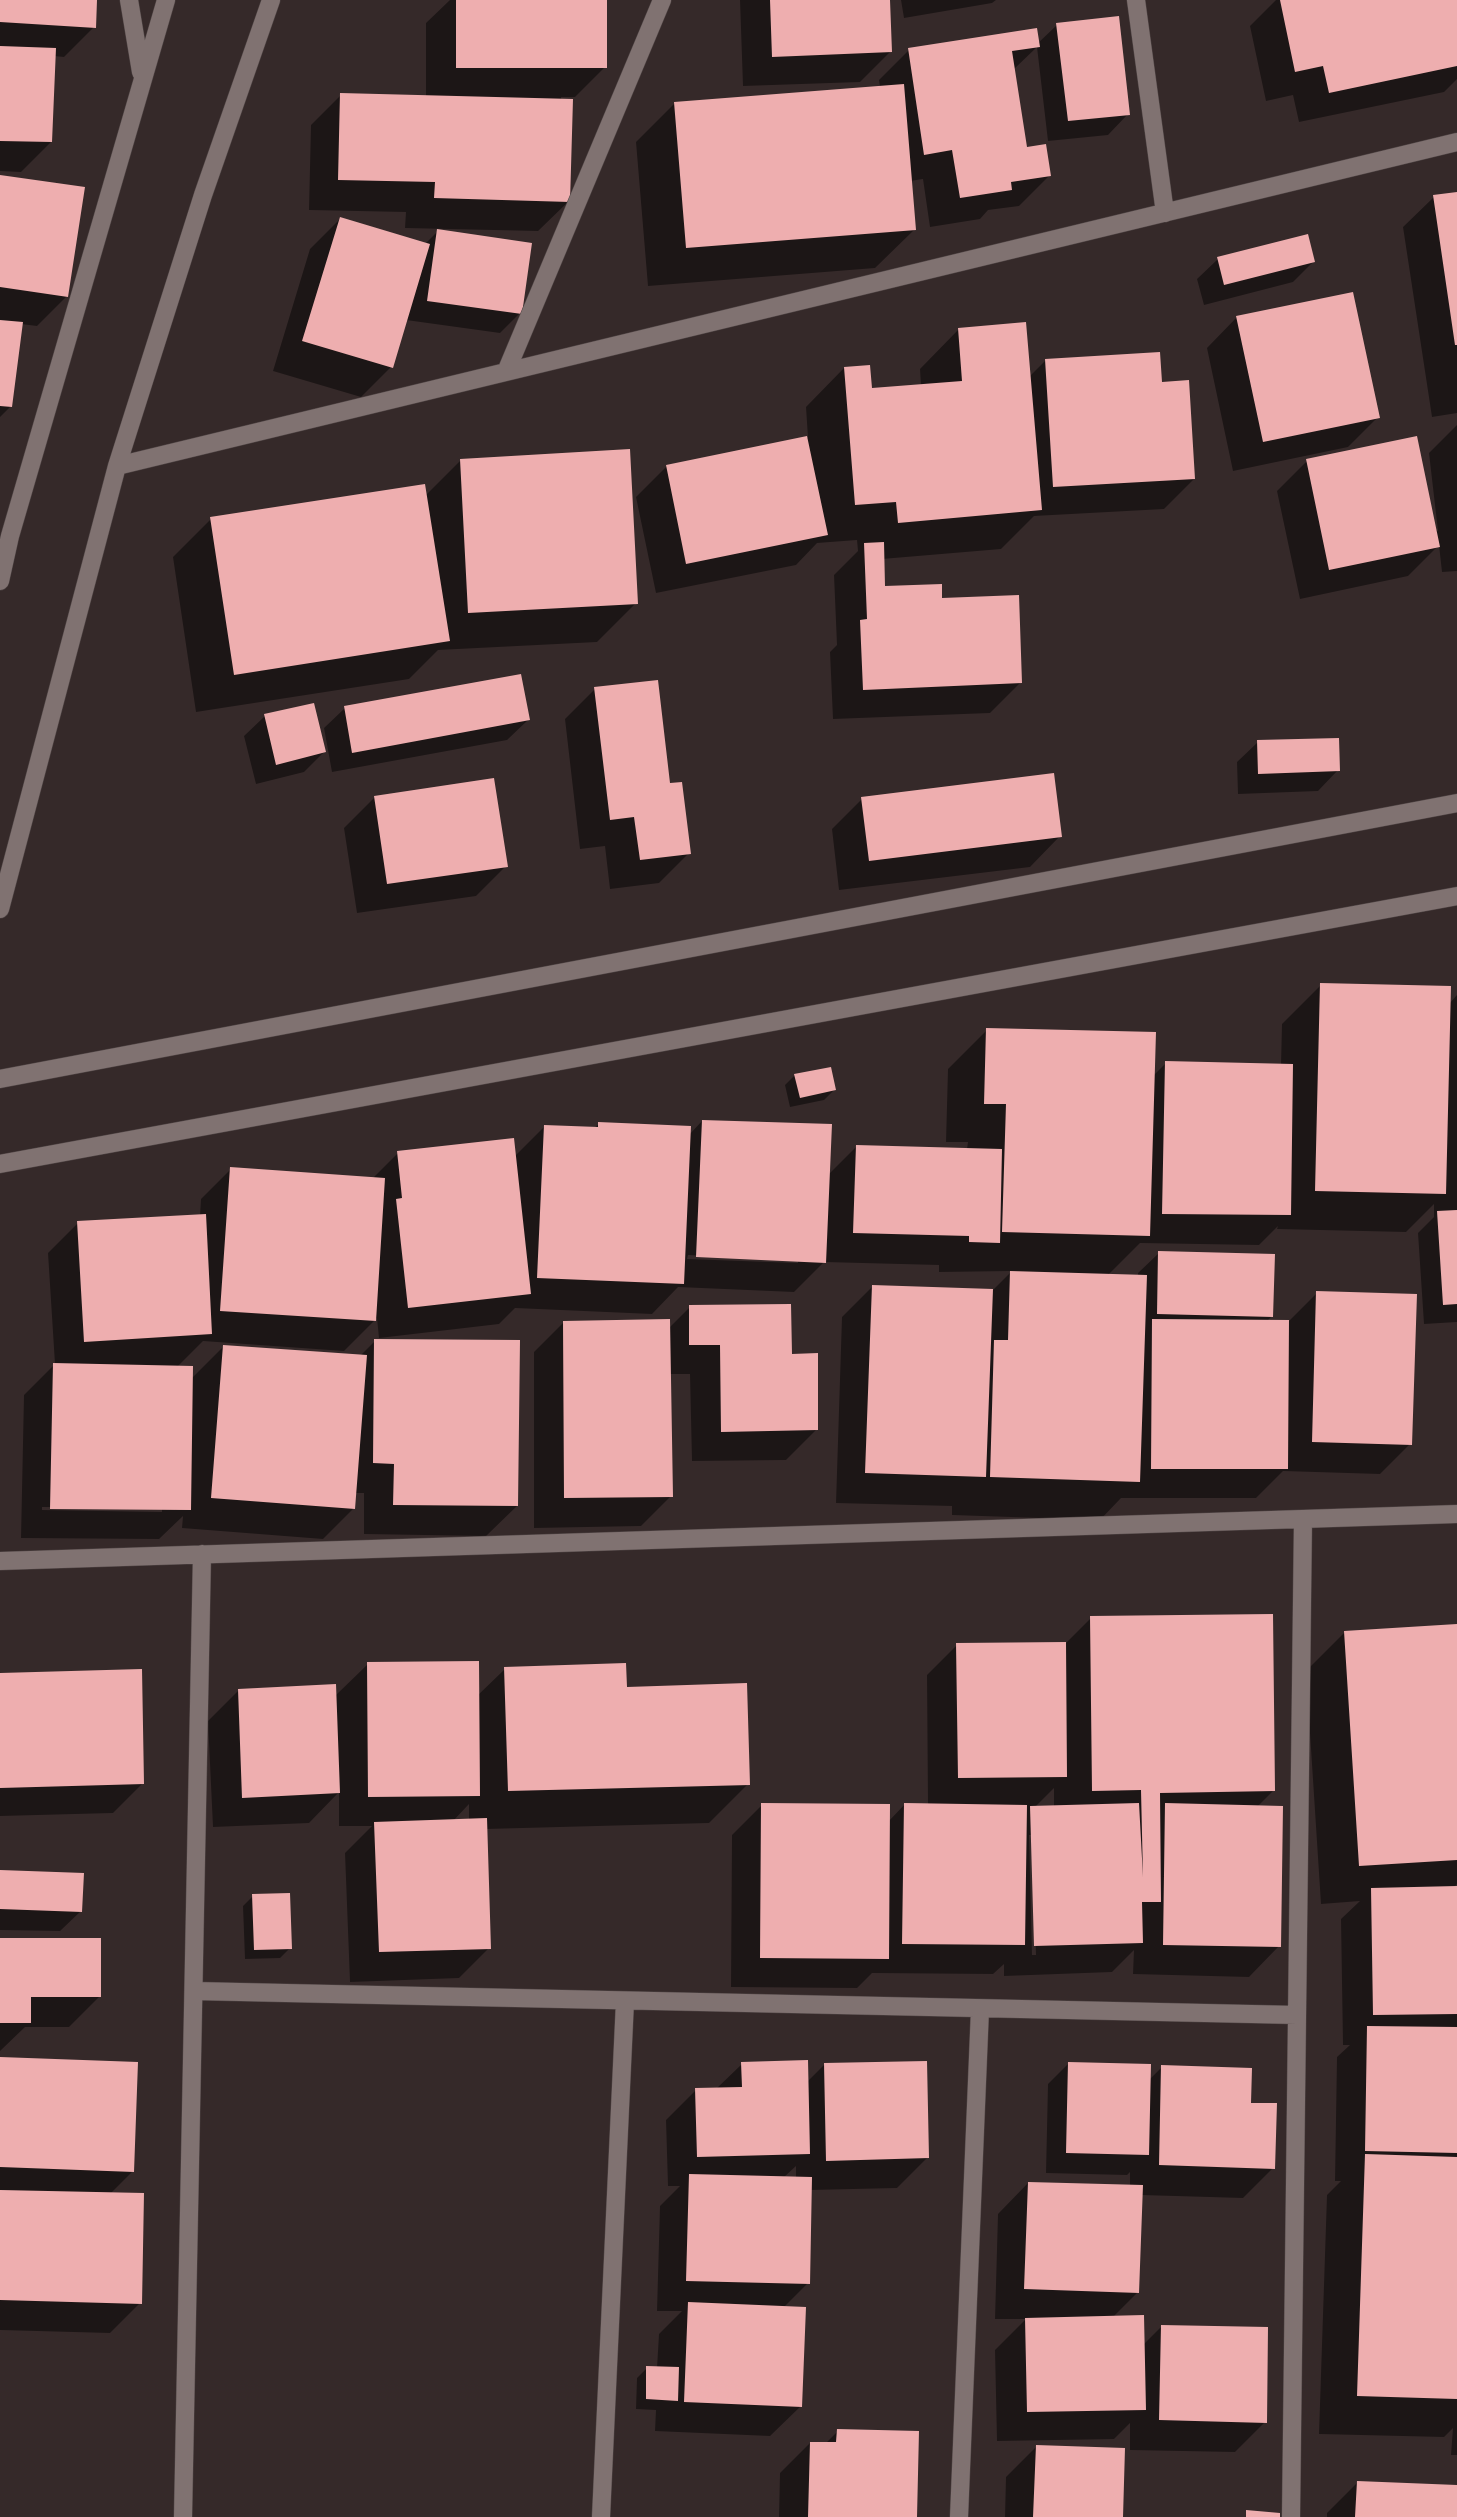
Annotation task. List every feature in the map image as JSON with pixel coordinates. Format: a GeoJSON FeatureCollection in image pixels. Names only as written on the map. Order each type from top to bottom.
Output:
{"type":"FeatureCollection","features":[{"type":"Feature","properties":{"kind":"street"},"geometry":{"type":"LineString","coordinates":[[129,0],[142,78]]}},
{"type":"Feature","properties":{"kind":"street"},"geometry":{"type":"LineString","coordinates":[[0,581],[14,523],[166,0]]}},
{"type":"Feature","properties":{"kind":"street"},"geometry":{"type":"LineString","coordinates":[[0,909],[117,466],[203,195],[271,0]]}},
{"type":"Feature","properties":{"kind":"street"},"geometry":{"type":"LineString","coordinates":[[506,372],[662,0]]}},
{"type":"Feature","properties":{"kind":"street"},"geometry":{"type":"LineString","coordinates":[[1136,0],[1165,213]]}},
{"type":"Feature","properties":{"kind":"street"},"geometry":{"type":"LineString","coordinates":[[117,466],[1457,142]]}},
{"type":"Feature","properties":{"kind":"street"},"geometry":{"type":"LineString","coordinates":[[0,1079],[1457,803]]}},
{"type":"Feature","properties":{"kind":"street"},"geometry":{"type":"LineString","coordinates":[[0,1164],[1457,896]]}},
{"type":"Feature","properties":{"kind":"street"},"geometry":{"type":"LineString","coordinates":[[0,1561],[1457,1514]]}},
{"type":"Feature","properties":{"kind":"street"},"geometry":{"type":"LineString","coordinates":[[1290,2517],[1303,1519]]}},
{"type":"Feature","properties":{"kind":"street"},"geometry":{"type":"LineString","coordinates":[[183,2517],[202,1554]]}},
{"type":"Feature","properties":{"kind":"street"},"geometry":{"type":"LineString","coordinates":[[194,1992],[1297,2015]]}},
{"type":"Feature","properties":{"kind":"street"},"geometry":{"type":"LineString","coordinates":[[601,2517],[625,2001]]}},
{"type":"Feature","properties":{"kind":"street"},"geometry":{"type":"LineString","coordinates":[[959,2517],[979,2009]]}},
{"type":"Feature","properties":{"kind":"building"},"geometry":{"type":"Polygon","coordinates":[[[0,0],[97,0],[96,28],[0,22],[0,0]]]}},
{"type":"Feature","properties":{"kind":"building"},"geometry":{"type":"Polygon","coordinates":[[[456,0],[607,0],[607,68],[456,68],[456,0]]]}},
{"type":"Feature","properties":{"kind":"building"},"geometry":{"type":"Polygon","coordinates":[[[770,0],[890,0],[892,52],[772,57],[770,0]]]}},
{"type":"Feature","properties":{"kind":"building"},"geometry":{"type":"Polygon","coordinates":[[[1280,0],[1457,0],[1457,66],[1329,93],[1323,66],[1295,72],[1280,0]]]}},
{"type":"Feature","properties":{"kind":"building"},"geometry":{"type":"Polygon","coordinates":[[[1119,16],[1130,115],[1068,121],[1056,23],[1119,16]]]}},
{"type":"Feature","properties":{"kind":"building"},"geometry":{"type":"Polygon","coordinates":[[[1037,28],[1040,47],[1012,51],[1027,147],[1046,144],[1051,176],[1011,182],[1012,190],[960,198],[952,150],[924,155],[908,48],[1037,28]]]}},
{"type":"Feature","properties":{"kind":"building"},"geometry":{"type":"Polygon","coordinates":[[[0,46],[56,48],[52,142],[0,141],[0,46]]]}},
{"type":"Feature","properties":{"kind":"building"},"geometry":{"type":"Polygon","coordinates":[[[904,84],[916,230],[686,248],[674,102],[904,84]]]}},
{"type":"Feature","properties":{"kind":"building"},"geometry":{"type":"Polygon","coordinates":[[[340,93],[573,99],[570,202],[434,198],[435,182],[338,180],[340,93]]]}},
{"type":"Feature","properties":{"kind":"building"},"geometry":{"type":"Polygon","coordinates":[[[0,175],[85,187],[68,297],[0,287],[0,175]]]}},
{"type":"Feature","properties":{"kind":"building"},"geometry":{"type":"Polygon","coordinates":[[[1457,192],[1457,345],[1455,345],[1433,195],[1457,192]]]}},
{"type":"Feature","properties":{"kind":"building"},"geometry":{"type":"Polygon","coordinates":[[[340,217],[430,244],[393,368],[302,341],[340,217]]]}},
{"type":"Feature","properties":{"kind":"building"},"geometry":{"type":"Polygon","coordinates":[[[437,229],[532,243],[522,314],[427,301],[437,229]]]}},
{"type":"Feature","properties":{"kind":"building"},"geometry":{"type":"Polygon","coordinates":[[[1308,234],[1315,262],[1224,285],[1217,257],[1308,234]]]}},
{"type":"Feature","properties":{"kind":"building"},"geometry":{"type":"Polygon","coordinates":[[[1353,292],[1380,418],[1263,442],[1236,316],[1353,292]]]}},
{"type":"Feature","properties":{"kind":"building"},"geometry":{"type":"Polygon","coordinates":[[[0,320],[23,322],[12,407],[0,406],[0,320]]]}},
{"type":"Feature","properties":{"kind":"building"},"geometry":{"type":"Polygon","coordinates":[[[1026,322],[1042,510],[898,523],[896,502],[855,505],[844,367],[870,365],[872,388],[962,381],[958,328],[1026,322]]]}},
{"type":"Feature","properties":{"kind":"building"},"geometry":{"type":"Polygon","coordinates":[[[1160,352],[1162,382],[1189,380],[1195,479],[1053,487],[1045,359],[1160,352]]]}},
{"type":"Feature","properties":{"kind":"building"},"geometry":{"type":"Polygon","coordinates":[[[807,436],[828,535],[686,564],[666,465],[807,436]]]}},
{"type":"Feature","properties":{"kind":"building"},"geometry":{"type":"Polygon","coordinates":[[[1417,436],[1440,547],[1329,570],[1306,459],[1417,436]]]}},
{"type":"Feature","properties":{"kind":"building"},"geometry":{"type":"Polygon","coordinates":[[[630,449],[638,604],[468,613],[460,459],[630,449]]]}},
{"type":"Feature","properties":{"kind":"building"},"geometry":{"type":"Polygon","coordinates":[[[425,484],[450,641],[234,675],[210,517],[425,484]]]}},
{"type":"Feature","properties":{"kind":"building"},"geometry":{"type":"Polygon","coordinates":[[[884,542],[885,586],[942,584],[942,598],[1019,595],[1022,683],[863,690],[860,620],[867,619],[864,543],[884,542]]]}},
{"type":"Feature","properties":{"kind":"building"},"geometry":{"type":"Polygon","coordinates":[[[521,674],[530,720],[352,753],[344,706],[521,674]]]}},
{"type":"Feature","properties":{"kind":"building"},"geometry":{"type":"Polygon","coordinates":[[[658,680],[670,783],[682,782],[691,854],[640,860],[634,817],[610,820],[594,687],[658,680]]]}},
{"type":"Feature","properties":{"kind":"building"},"geometry":{"type":"Polygon","coordinates":[[[314,703],[326,752],[276,765],[264,714],[314,703]]]}},
{"type":"Feature","properties":{"kind":"building"},"geometry":{"type":"Polygon","coordinates":[[[1339,738],[1340,771],[1258,774],[1257,740],[1339,738]]]}},
{"type":"Feature","properties":{"kind":"building"},"geometry":{"type":"Polygon","coordinates":[[[1054,773],[1062,837],[869,861],[861,797],[1054,773]]]}},
{"type":"Feature","properties":{"kind":"building"},"geometry":{"type":"Polygon","coordinates":[[[494,778],[508,867],[387,884],[374,796],[494,778]]]}},
{"type":"Feature","properties":{"kind":"building"},"geometry":{"type":"Polygon","coordinates":[[[1320,983],[1451,986],[1446,1194],[1315,1191],[1320,983]]]}},
{"type":"Feature","properties":{"kind":"building"},"geometry":{"type":"Polygon","coordinates":[[[986,1028],[1156,1032],[1150,1236],[1002,1232],[1006,1104],[984,1104],[986,1028]]]}},
{"type":"Feature","properties":{"kind":"building"},"geometry":{"type":"Polygon","coordinates":[[[1165,1061],[1293,1064],[1291,1215],[1162,1214],[1165,1061]]]}},
{"type":"Feature","properties":{"kind":"building"},"geometry":{"type":"Polygon","coordinates":[[[831,1067],[836,1090],[800,1098],[794,1074],[831,1067]]]}},
{"type":"Feature","properties":{"kind":"building"},"geometry":{"type":"Polygon","coordinates":[[[702,1120],[832,1124],[826,1263],[696,1257],[702,1120]]]}},
{"type":"Feature","properties":{"kind":"building"},"geometry":{"type":"Polygon","coordinates":[[[598,1122],[691,1126],[684,1284],[537,1278],[544,1125],[598,1127],[598,1122]]]}},
{"type":"Feature","properties":{"kind":"building"},"geometry":{"type":"Polygon","coordinates":[[[514,1138],[531,1294],[408,1308],[396,1199],[402,1198],[397,1151],[514,1138]]]}},
{"type":"Feature","properties":{"kind":"building"},"geometry":{"type":"Polygon","coordinates":[[[856,1145],[1002,1149],[1000,1243],[969,1242],[969,1236],[853,1233],[856,1145]]]}},
{"type":"Feature","properties":{"kind":"building"},"geometry":{"type":"Polygon","coordinates":[[[230,1167],[385,1178],[376,1321],[220,1311],[230,1167]]]}},
{"type":"Feature","properties":{"kind":"building"},"geometry":{"type":"Polygon","coordinates":[[[1457,1210],[1457,1304],[1443,1305],[1437,1211],[1457,1210]]]}},
{"type":"Feature","properties":{"kind":"building"},"geometry":{"type":"Polygon","coordinates":[[[206,1214],[212,1334],[84,1342],[77,1221],[206,1214]]]}},
{"type":"Feature","properties":{"kind":"building"},"geometry":{"type":"Polygon","coordinates":[[[1158,1251],[1275,1254],[1273,1317],[1157,1314],[1158,1251]]]}},
{"type":"Feature","properties":{"kind":"building"},"geometry":{"type":"Polygon","coordinates":[[[1010,1271],[1147,1275],[1140,1482],[990,1477],[994,1340],[1008,1340],[1010,1271]]]}},
{"type":"Feature","properties":{"kind":"building"},"geometry":{"type":"Polygon","coordinates":[[[872,1285],[993,1289],[986,1477],[865,1473],[872,1285]]]}},
{"type":"Feature","properties":{"kind":"building"},"geometry":{"type":"Polygon","coordinates":[[[1316,1291],[1417,1294],[1412,1445],[1312,1442],[1316,1291]]]}},
{"type":"Feature","properties":{"kind":"building"},"geometry":{"type":"Polygon","coordinates":[[[791,1304],[792,1354],[818,1353],[818,1430],[721,1432],[720,1345],[689,1345],[689,1305],[791,1304]]]}},
{"type":"Feature","properties":{"kind":"building"},"geometry":{"type":"Polygon","coordinates":[[[670,1319],[673,1497],[564,1498],[563,1321],[670,1319]]]}},
{"type":"Feature","properties":{"kind":"building"},"geometry":{"type":"Polygon","coordinates":[[[1152,1319],[1289,1320],[1288,1469],[1151,1469],[1152,1319]]]}},
{"type":"Feature","properties":{"kind":"building"},"geometry":{"type":"Polygon","coordinates":[[[374,1339],[520,1340],[518,1506],[393,1505],[394,1464],[373,1463],[374,1339]]]}},
{"type":"Feature","properties":{"kind":"building"},"geometry":{"type":"Polygon","coordinates":[[[223,1345],[367,1355],[355,1509],[211,1498],[223,1345]]]}},
{"type":"Feature","properties":{"kind":"building"},"geometry":{"type":"Polygon","coordinates":[[[53,1363],[193,1366],[191,1510],[50,1509],[53,1363]]]}},
{"type":"Feature","properties":{"kind":"building"},"geometry":{"type":"Polygon","coordinates":[[[1273,1614],[1275,1791],[1160,1793],[1161,1902],[1142,1902],[1143,1943],[1034,1946],[1030,1806],[1139,1803],[1143,1877],[1141,1790],[1092,1791],[1090,1616],[1273,1614]]]}},
{"type":"Feature","properties":{"kind":"building"},"geometry":{"type":"Polygon","coordinates":[[[1457,1624],[1457,1860],[1359,1866],[1344,1631],[1457,1624]]]}},
{"type":"Feature","properties":{"kind":"building"},"geometry":{"type":"Polygon","coordinates":[[[1066,1642],[1067,1777],[958,1778],[956,1643],[1066,1642]]]}},
{"type":"Feature","properties":{"kind":"building"},"geometry":{"type":"Polygon","coordinates":[[[479,1661],[480,1796],[368,1797],[367,1662],[479,1661]]]}},
{"type":"Feature","properties":{"kind":"building"},"geometry":{"type":"Polygon","coordinates":[[[626,1663],[627,1687],[747,1683],[750,1785],[508,1791],[504,1667],[626,1663]]]}},
{"type":"Feature","properties":{"kind":"building"},"geometry":{"type":"Polygon","coordinates":[[[142,1669],[144,1784],[0,1788],[0,1673],[142,1669]]]}},
{"type":"Feature","properties":{"kind":"building"},"geometry":{"type":"Polygon","coordinates":[[[336,1684],[340,1793],[242,1798],[238,1689],[336,1684]]]}},
{"type":"Feature","properties":{"kind":"building"},"geometry":{"type":"Polygon","coordinates":[[[761,1803],[890,1804],[889,1959],[760,1958],[761,1803]]]}},
{"type":"Feature","properties":{"kind":"building"},"geometry":{"type":"Polygon","coordinates":[[[904,1803],[1027,1805],[1025,1945],[902,1944],[904,1803]]]}},
{"type":"Feature","properties":{"kind":"building"},"geometry":{"type":"Polygon","coordinates":[[[1165,1803],[1283,1806],[1281,1947],[1163,1945],[1165,1803]]]}},
{"type":"Feature","properties":{"kind":"building"},"geometry":{"type":"Polygon","coordinates":[[[487,1818],[491,1949],[379,1952],[374,1822],[487,1818]]]}},
{"type":"Feature","properties":{"kind":"building"},"geometry":{"type":"Polygon","coordinates":[[[0,1870],[84,1873],[82,1912],[0,1909],[0,1870]]]}},
{"type":"Feature","properties":{"kind":"building"},"geometry":{"type":"Polygon","coordinates":[[[1457,1886],[1457,2014],[1373,2015],[1371,1888],[1457,1886]]]}},
{"type":"Feature","properties":{"kind":"building"},"geometry":{"type":"Polygon","coordinates":[[[290,1893],[292,1949],[254,1950],[252,1894],[290,1893]]]}},
{"type":"Feature","properties":{"kind":"building"},"geometry":{"type":"Polygon","coordinates":[[[0,1938],[101,1938],[101,1997],[31,1997],[31,2023],[0,2023],[0,1938]]]}},
{"type":"Feature","properties":{"kind":"building"},"geometry":{"type":"Polygon","coordinates":[[[1367,2026],[1457,2027],[1457,2153],[1365,2151],[1367,2026]]]}},
{"type":"Feature","properties":{"kind":"building"},"geometry":{"type":"Polygon","coordinates":[[[0,2057],[138,2062],[134,2172],[0,2167],[0,2057]]]}},
{"type":"Feature","properties":{"kind":"building"},"geometry":{"type":"Polygon","coordinates":[[[808,2060],[810,2154],[697,2157],[695,2088],[742,2087],[741,2062],[808,2060]]]}},
{"type":"Feature","properties":{"kind":"building"},"geometry":{"type":"Polygon","coordinates":[[[927,2061],[929,2158],[826,2161],[824,2063],[927,2061]]]}},
{"type":"Feature","properties":{"kind":"building"},"geometry":{"type":"Polygon","coordinates":[[[1068,2062],[1151,2064],[1149,2155],[1066,2153],[1068,2062]]]}},
{"type":"Feature","properties":{"kind":"building"},"geometry":{"type":"Polygon","coordinates":[[[1161,2065],[1252,2068],[1251,2103],[1277,2103],[1275,2169],[1159,2165],[1161,2065]]]}},
{"type":"Feature","properties":{"kind":"building"},"geometry":{"type":"Polygon","coordinates":[[[1365,2154],[1457,2157],[1457,2399],[1357,2396],[1365,2154]]]}},
{"type":"Feature","properties":{"kind":"building"},"geometry":{"type":"Polygon","coordinates":[[[689,2174],[812,2177],[810,2284],[686,2281],[689,2174]]]}},
{"type":"Feature","properties":{"kind":"building"},"geometry":{"type":"Polygon","coordinates":[[[1028,2182],[1143,2185],[1139,2293],[1024,2289],[1028,2182]]]}},
{"type":"Feature","properties":{"kind":"building"},"geometry":{"type":"Polygon","coordinates":[[[0,2190],[144,2193],[142,2304],[0,2300],[0,2190]]]}},
{"type":"Feature","properties":{"kind":"building"},"geometry":{"type":"Polygon","coordinates":[[[688,2302],[806,2307],[802,2407],[684,2402],[688,2302]]]}},
{"type":"Feature","properties":{"kind":"building"},"geometry":{"type":"Polygon","coordinates":[[[1144,2315],[1146,2410],[1027,2412],[1025,2318],[1144,2315]]]}},
{"type":"Feature","properties":{"kind":"building"},"geometry":{"type":"Polygon","coordinates":[[[1161,2325],[1268,2327],[1267,2423],[1159,2420],[1161,2325]]]}},
{"type":"Feature","properties":{"kind":"building"},"geometry":{"type":"Polygon","coordinates":[[[646,2366],[679,2367],[678,2401],[646,2399],[646,2366]]]}},
{"type":"Feature","properties":{"kind":"building"},"geometry":{"type":"Polygon","coordinates":[[[837,2429],[919,2431],[917,2517],[808,2517],[810,2442],[836,2442],[837,2429]]]}},
{"type":"Feature","properties":{"kind":"building"},"geometry":{"type":"Polygon","coordinates":[[[1036,2445],[1125,2448],[1123,2517],[1033,2517],[1036,2445]]]}},
{"type":"Feature","properties":{"kind":"building"},"geometry":{"type":"Polygon","coordinates":[[[1357,2481],[1457,2485],[1457,2517],[1355,2517],[1357,2481]]]}},
{"type":"Feature","properties":{"kind":"building"},"geometry":{"type":"Polygon","coordinates":[[[1246,2510],[1280,2513],[1280,2517],[1246,2517],[1246,2510]]]}}]}
